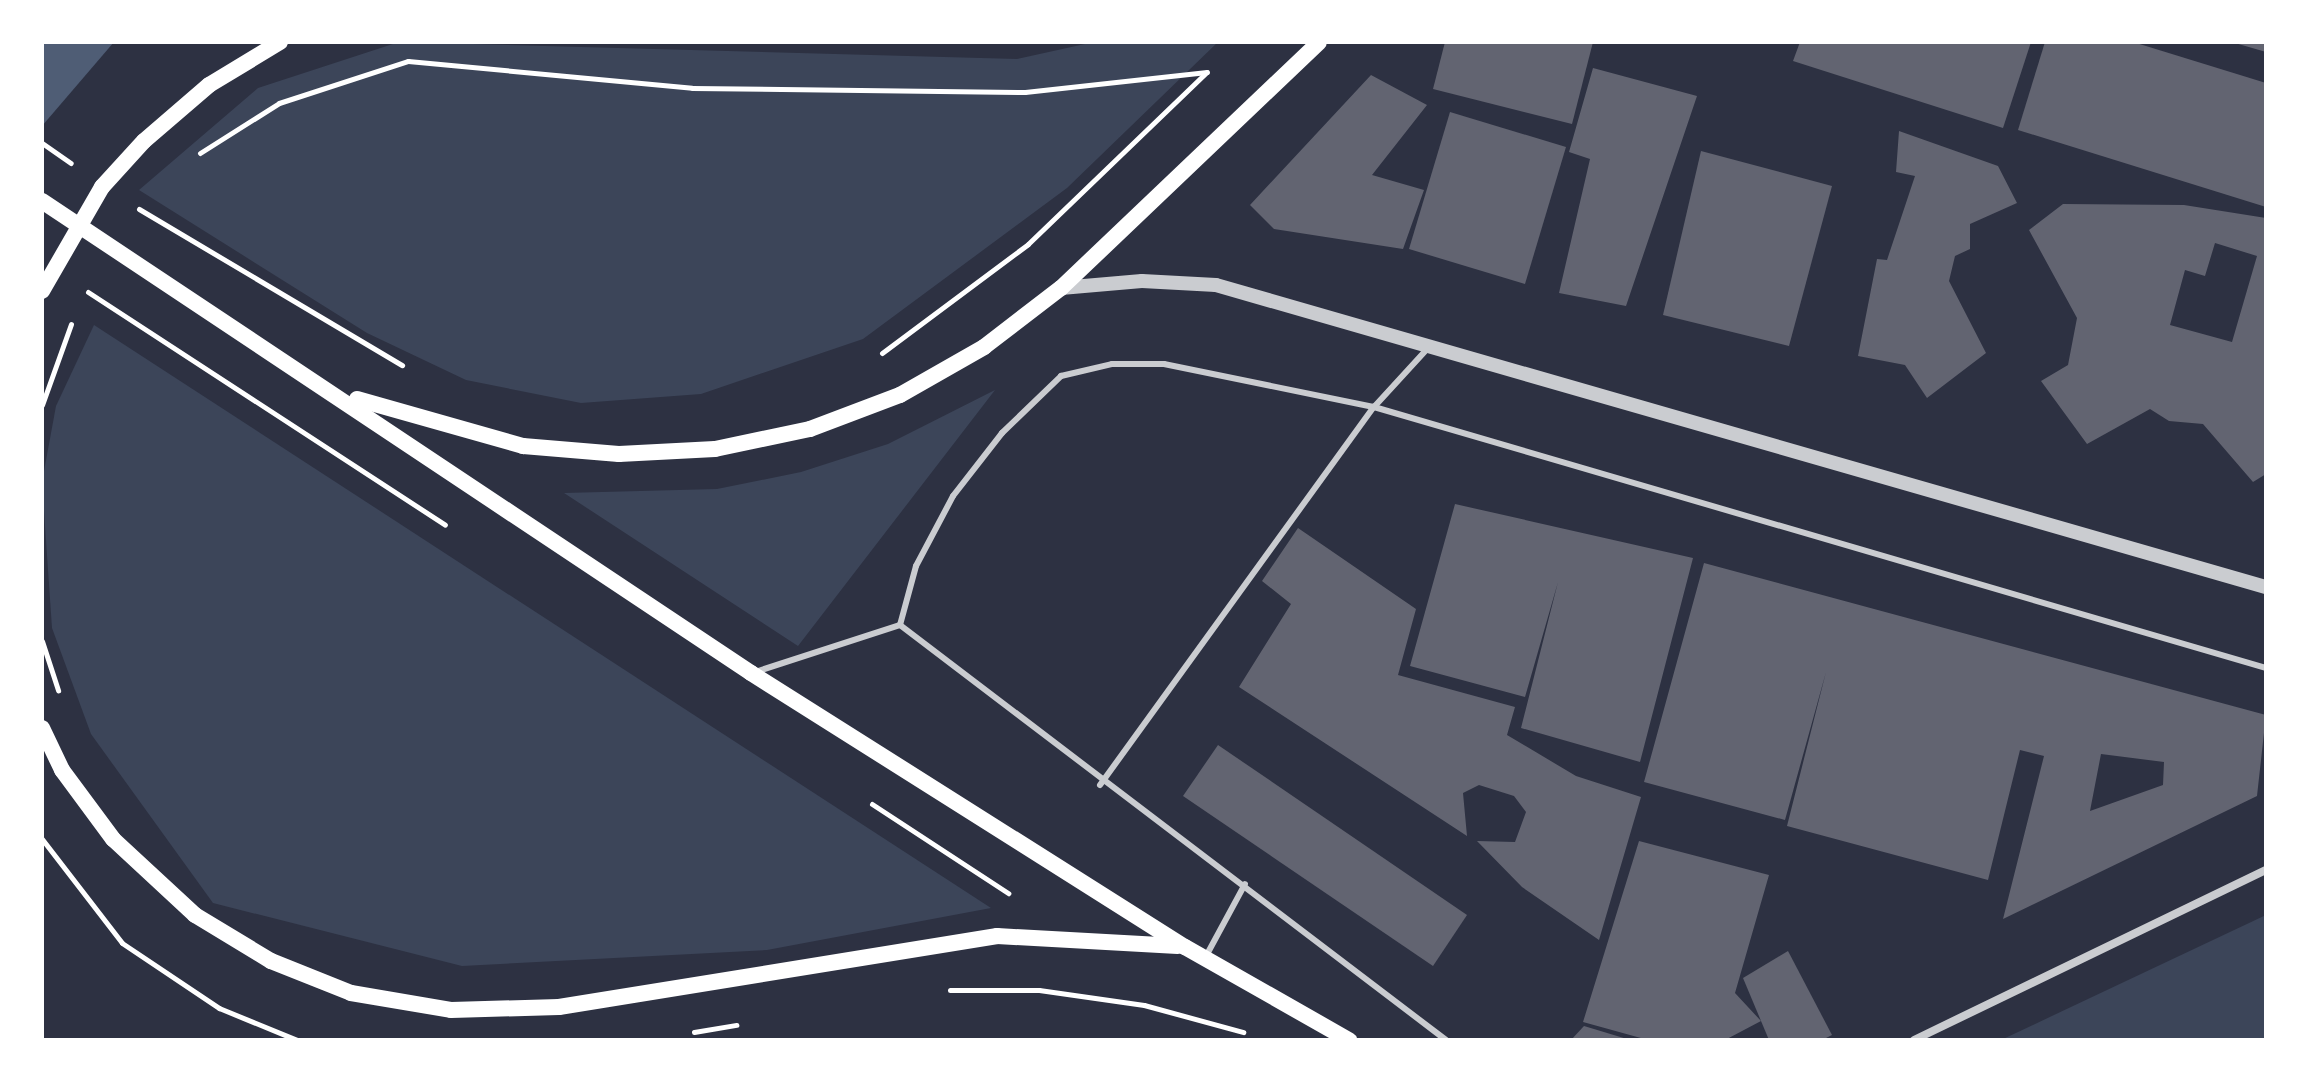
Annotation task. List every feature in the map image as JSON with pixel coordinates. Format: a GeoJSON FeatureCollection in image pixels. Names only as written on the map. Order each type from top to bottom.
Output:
{"type":"FeatureCollection","features":[{"type":"Feature","properties":{"kind":"main road"},"geometry":{"type":"LineString","coordinates":[[42,291],[102,187],[144,141],[209,85],[280,42]]}},
{"type":"Feature","properties":{"kind":"main road"},"geometry":{"type":"LineString","coordinates":[[337,392],[523,446],[619,454],[715,449],[810,429],[900,395],[984,347],[1061,288],[1319,42]]}},
{"type":"Feature","properties":{"kind":"main road"},"geometry":{"type":"LineString","coordinates":[[42,201],[159,281],[337,392],[751,673],[1185,947],[1349,1040]]}},
{"type":"Feature","properties":{"kind":"main road"},"geometry":{"type":"LineString","coordinates":[[42,728],[62,770],[113,839],[195,915],[271,961],[351,993],[451,1010],[559,1007],[997,936],[1185,947]]}},
{"type":"Feature","properties":{"kind":"street"},"geometry":{"type":"LineString","coordinates":[[1061,288],[1142,281],[1216,285],[2266,587]]}},
{"type":"Feature","properties":{"kind":"street"},"geometry":{"type":"LineString","coordinates":[[1914,1040],[2266,870]]}},
{"type":"Feature","properties":{"kind":"lane"},"geometry":{"type":"LineString","coordinates":[[1100,785],[1374,407],[1429,347]]}},
{"type":"Feature","properties":{"kind":"lane"},"geometry":{"type":"LineString","coordinates":[[900,625],[916,566],[953,496],[1002,433],[1061,376],[1112,364],[1164,364],[1374,407],[2266,668]]}},
{"type":"Feature","properties":{"kind":"lane"},"geometry":{"type":"LineString","coordinates":[[751,673],[900,625]]}},
{"type":"Feature","properties":{"kind":"lane"},"geometry":{"type":"LineString","coordinates":[[900,625],[1100,785],[1245,884],[1446,1040]]}},
{"type":"Feature","properties":{"kind":"lane"},"geometry":{"type":"LineString","coordinates":[[1205,959],[1245,884]]}},
{"type":"Feature","properties":{"kind":"path"},"geometry":{"type":"LineString","coordinates":[[188,160],[279,103],[408,61],[692,88],[1025,92],[1207,72],[1028,244],[875,358]]}},
{"type":"Feature","properties":{"kind":"path"},"geometry":{"type":"LineString","coordinates":[[137,217],[145,203]]}},
{"type":"Feature","properties":{"kind":"path"},"geometry":{"type":"LineString","coordinates":[[186,241],[408,369]]}},
{"type":"Feature","properties":{"kind":"path"},"geometry":{"type":"LineString","coordinates":[[87,298],[95,284]]}},
{"type":"Feature","properties":{"kind":"path"},"geometry":{"type":"LineString","coordinates":[[42,405],[62,338],[78,311]]}},
{"type":"Feature","properties":{"kind":"path"},"geometry":{"type":"LineString","coordinates":[[131,321],[450,528]]}},
{"type":"Feature","properties":{"kind":"path"},"geometry":{"type":"LineString","coordinates":[[42,641],[61,698]]}},
{"type":"Feature","properties":{"kind":"path"},"geometry":{"type":"LineString","coordinates":[[861,797],[1020,901],[1004,903]]}},
{"type":"Feature","properties":{"kind":"path"},"geometry":{"type":"LineString","coordinates":[[42,839],[122,943],[219,1008],[297,1040]]}},
{"type":"Feature","properties":{"kind":"path"},"geometry":{"type":"LineString","coordinates":[[932,989],[1039,990],[1144,1005],[1259,1040]]}},
{"type":"Feature","properties":{"kind":"path"},"geometry":{"type":"LineString","coordinates":[[724,1027],[754,1020]]}},
{"type":"Feature","properties":{"kind":"shaded area"},"geometry":{"type":"Polygon","coordinates":[[[42,42],[114,42],[42,126],[42,42]]]}},
{"type":"Feature","properties":{"kind":"shaded area"},"geometry":{"type":"Polygon","coordinates":[[[399,42],[1017,59],[1094,42],[1218,42],[1067,188],[863,339],[701,394],[581,403],[466,380],[367,333],[139,190],[258,88],[399,42]]]}},
{"type":"Feature","properties":{"kind":"shaded area"},"geometry":{"type":"Polygon","coordinates":[[[94,325],[991,908],[767,950],[462,966],[213,903],[91,734],[52,628],[42,482],[56,406],[94,325]]]}},
{"type":"Feature","properties":{"kind":"shaded area"},"geometry":{"type":"Polygon","coordinates":[[[995,390],[798,646],[564,493],[717,489],[801,472],[888,444],[995,390]]]}},
{"type":"Feature","properties":{"kind":"shaded area"},"geometry":{"type":"Polygon","coordinates":[[[2266,915],[2266,1040],[2001,1040],[2266,915]]]}},
{"type":"Feature","properties":{"kind":"building"},"geometry":{"type":"Polygon","coordinates":[[[1445,42],[1593,42],[1572,124],[1433,89],[1445,42]]]}},
{"type":"Feature","properties":{"kind":"building"},"geometry":{"type":"Polygon","coordinates":[[[1800,42],[2031,42],[2003,128],[1793,61],[1800,42]]]}},
{"type":"Feature","properties":{"kind":"building"},"geometry":{"type":"Polygon","coordinates":[[[2045,42],[2133,42],[2266,83],[2266,207],[2018,130],[2045,42]]]}},
{"type":"Feature","properties":{"kind":"building"},"geometry":{"type":"Polygon","coordinates":[[[2236,42],[2266,42],[2266,52],[2235,43],[2236,42]]]}},
{"type":"Feature","properties":{"kind":"building"},"geometry":{"type":"Polygon","coordinates":[[[1593,68],[1697,96],[1626,306],[1559,293],[1590,159],[1569,152],[1593,68]]]}},
{"type":"Feature","properties":{"kind":"building"},"geometry":{"type":"Polygon","coordinates":[[[1371,75],[1427,105],[1372,175],[1424,190],[1403,249],[1274,229],[1250,205],[1371,75]]]}},
{"type":"Feature","properties":{"kind":"building"},"geometry":{"type":"Polygon","coordinates":[[[1450,112],[1566,147],[1525,284],[1409,249],[1450,112]]]}},
{"type":"Feature","properties":{"kind":"building"},"geometry":{"type":"Polygon","coordinates":[[[1899,131],[1998,166],[2017,203],[1970,224],[1970,249],[1955,256],[1949,281],[1986,353],[1927,398],[1905,365],[1858,356],[1877,259],[1887,260],[1915,176],[1896,172],[1899,131]]]}},
{"type":"Feature","properties":{"kind":"building"},"geometry":{"type":"Polygon","coordinates":[[[1701,151],[1832,186],[1789,346],[1663,315],[1701,151]]]}},
{"type":"Feature","properties":{"kind":"building"},"geometry":{"type":"Polygon","coordinates":[[[2063,204],[2184,205],[2266,218],[2266,474],[2253,482],[2203,424],[2169,421],[2150,409],[2087,444],[2041,381],[2068,365],[2077,318],[2029,230],[2063,204]],[[2215,243],[2205,276],[2185,270],[2170,325],[2232,342],[2257,256],[2215,243]]]}},
{"type":"Feature","properties":{"kind":"building"},"geometry":{"type":"Polygon","coordinates":[[[1455,504],[1693,558],[1640,762],[1521,728],[1558,582],[1525,697],[1410,666],[1455,504]]]}},
{"type":"Feature","properties":{"kind":"building"},"geometry":{"type":"Polygon","coordinates":[[[1298,528],[1416,609],[1398,675],[1515,707],[1507,735],[1576,776],[1641,797],[1599,940],[1522,887],[1477,841],[1515,842],[1526,812],[1514,796],[1479,785],[1463,793],[1467,836],[1239,687],[1291,604],[1262,581],[1298,528]]]}},
{"type":"Feature","properties":{"kind":"building"},"geometry":{"type":"Polygon","coordinates":[[[1704,563],[2266,715],[2257,796],[2003,919],[2044,756],[2020,750],[1988,880],[1787,826],[1826,672],[1785,820],[1644,782],[1704,563]],[[2101,754],[2090,811],[2163,785],[2164,762],[2101,754]]]}},
{"type":"Feature","properties":{"kind":"building"},"geometry":{"type":"Polygon","coordinates":[[[1218,745],[1467,915],[1433,966],[1183,796],[1218,745]]]}},
{"type":"Feature","properties":{"kind":"building"},"geometry":{"type":"Polygon","coordinates":[[[1639,841],[1769,875],[1735,993],[1761,1021],[1725,1040],[1648,1040],[1583,1022],[1639,841]]]}},
{"type":"Feature","properties":{"kind":"building"},"geometry":{"type":"Polygon","coordinates":[[[1788,951],[1832,1035],[1822,1040],[1769,1040],[1743,978],[1788,951]]]}},
{"type":"Feature","properties":{"kind":"building"},"geometry":{"type":"Polygon","coordinates":[[[1584,1026],[1627,1039],[1627,1040],[1571,1040],[1584,1026]]]}}]}
